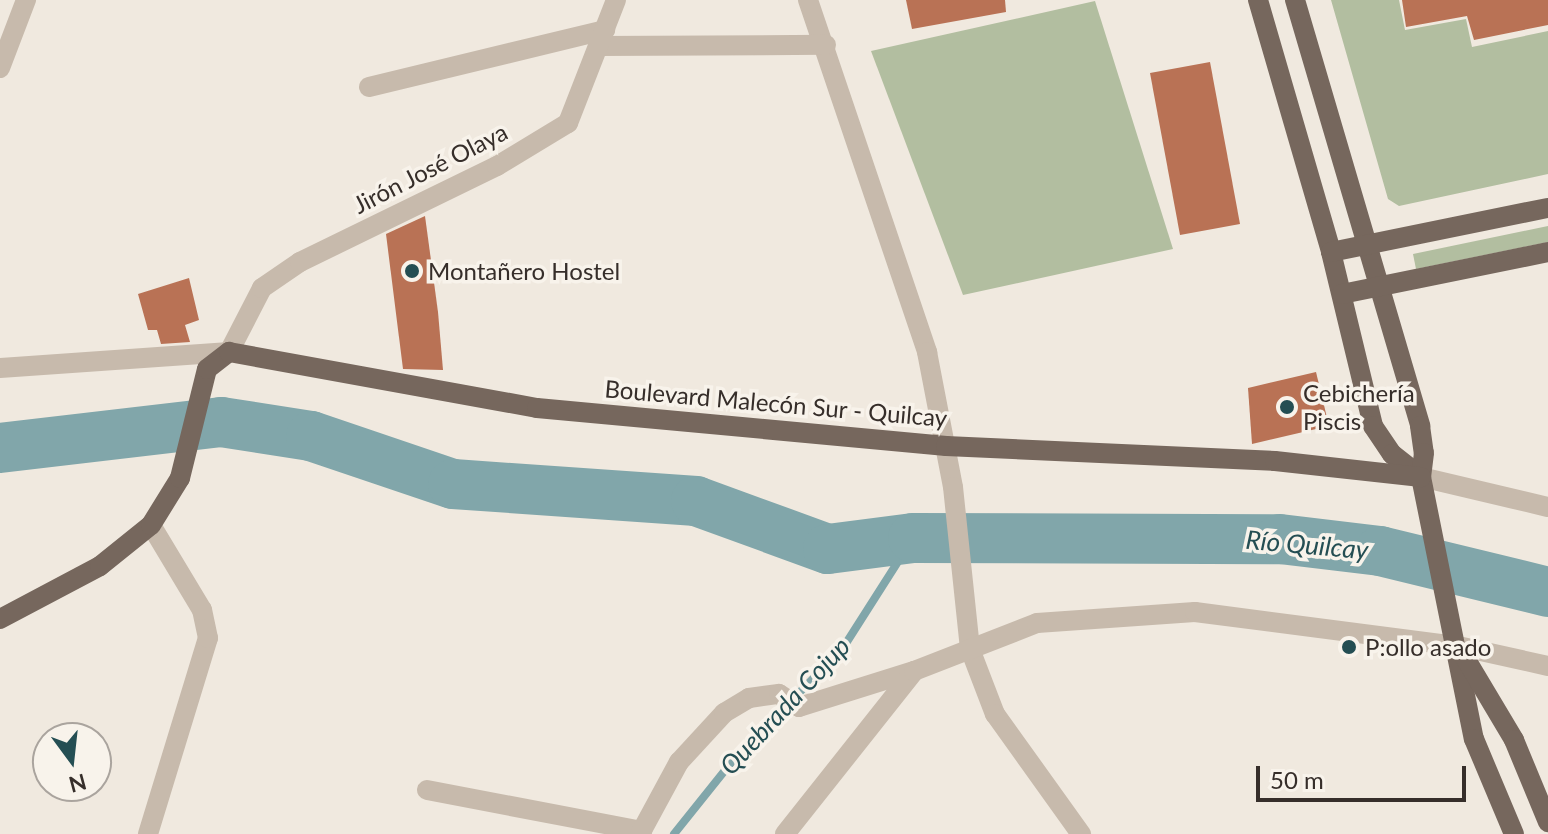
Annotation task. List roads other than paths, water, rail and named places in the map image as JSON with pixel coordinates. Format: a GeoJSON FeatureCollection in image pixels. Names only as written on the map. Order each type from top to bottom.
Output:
{"type":"FeatureCollection","features":[{"type":"Feature","properties":{"kind":"main road"},"geometry":{"type":"LineString","coordinates":[[1258,0],[1331,252],[1373,426],[1392,454],[1421,477]]}},
{"type":"Feature","properties":{"kind":"main road"},"geometry":{"type":"LineString","coordinates":[[1295,0],[1420,426],[1424,453],[1421,477],[1458,646],[1474,739],[1514,834]]}},
{"type":"Feature","properties":{"kind":"main road"},"geometry":{"type":"LineString","coordinates":[[1331,252],[1548,208]]}},
{"type":"Feature","properties":{"kind":"main road"},"geometry":{"type":"LineString","coordinates":[[1342,294],[1548,252]]}},
{"type":"Feature","properties":{"kind":"main road"},"geometry":{"type":"LineString","coordinates":[[0,619],[100,566],[151,525],[180,478],[207,369],[229,352]]}},
{"type":"Feature","properties":{"kind":"main road","name":"Boulevard Malecón Sur - Quilcay"},"geometry":{"type":"LineString","coordinates":[[229,352],[537,408],[946,446],[1275,461],[1421,477]]}},
{"type":"Feature","properties":{"kind":"main road"},"geometry":{"type":"LineString","coordinates":[[1458,646],[1514,740],[1548,822]]}},
{"type":"Feature","properties":{"kind":"street"},"geometry":{"type":"LineString","coordinates":[[0,68],[26,0]]}},
{"type":"Feature","properties":{"kind":"street","name":"Jirón José Olaya"},"geometry":{"type":"LineString","coordinates":[[229,352],[262,288],[300,262],[497,166],[568,123],[616,0]]}},
{"type":"Feature","properties":{"kind":"street"},"geometry":{"type":"LineString","coordinates":[[808,0],[826,45],[927,352],[953,487],[970,641],[995,714],[1081,834]]}},
{"type":"Feature","properties":{"kind":"street"},"geometry":{"type":"LineString","coordinates":[[369,87],[602,38],[826,45]]}},
{"type":"Feature","properties":{"kind":"street","name":"Boulevard Malecón Sur - Quilcay"},"geometry":{"type":"LineString","coordinates":[[0,368],[229,352]]}},
{"type":"Feature","properties":{"kind":"street","name":"Boulevard Malecón Sur - Quilcay"},"geometry":{"type":"LineString","coordinates":[[1421,477],[1548,507]]}},
{"type":"Feature","properties":{"kind":"street"},"geometry":{"type":"LineString","coordinates":[[148,834],[208,638],[202,610],[151,525]]}},
{"type":"Feature","properties":{"kind":"street"},"geometry":{"type":"LineString","coordinates":[[427,790],[641,832],[679,762],[724,713],[749,698],[779,694],[799,707],[914,671],[970,641],[1037,623],[1195,612],[1458,646],[1548,666]]}},
{"type":"Feature","properties":{"kind":"street"},"geometry":{"type":"LineString","coordinates":[[785,834],[914,671]]}},
{"type":"Feature","properties":{"kind":"waterway","name":"Río Quilcay"},"geometry":{"type":"LineString","coordinates":[[0,448],[221,422],[311,436],[453,484],[696,501],[828,549],[913,538],[1280,539],[1380,551],[1548,592]]}},
{"type":"Feature","properties":{"kind":"waterway","name":"Quebrada Cojup"},"geometry":{"type":"LineString","coordinates":[[674,834],[734,759],[843,648],[913,538]]}},
{"type":"Feature","properties":{"kind":"place","name":"Montañero Hostel"},"geometry":{"type":"Point","coordinates":[412,271]}},
{"type":"Feature","properties":{"kind":"place","name":"Cebichería Piscis"},"geometry":{"type":"Point","coordinates":[1287,407]}},
{"type":"Feature","properties":{"kind":"place","name":"P:ollo asado"},"geometry":{"type":"Point","coordinates":[1349,647]}}]}
